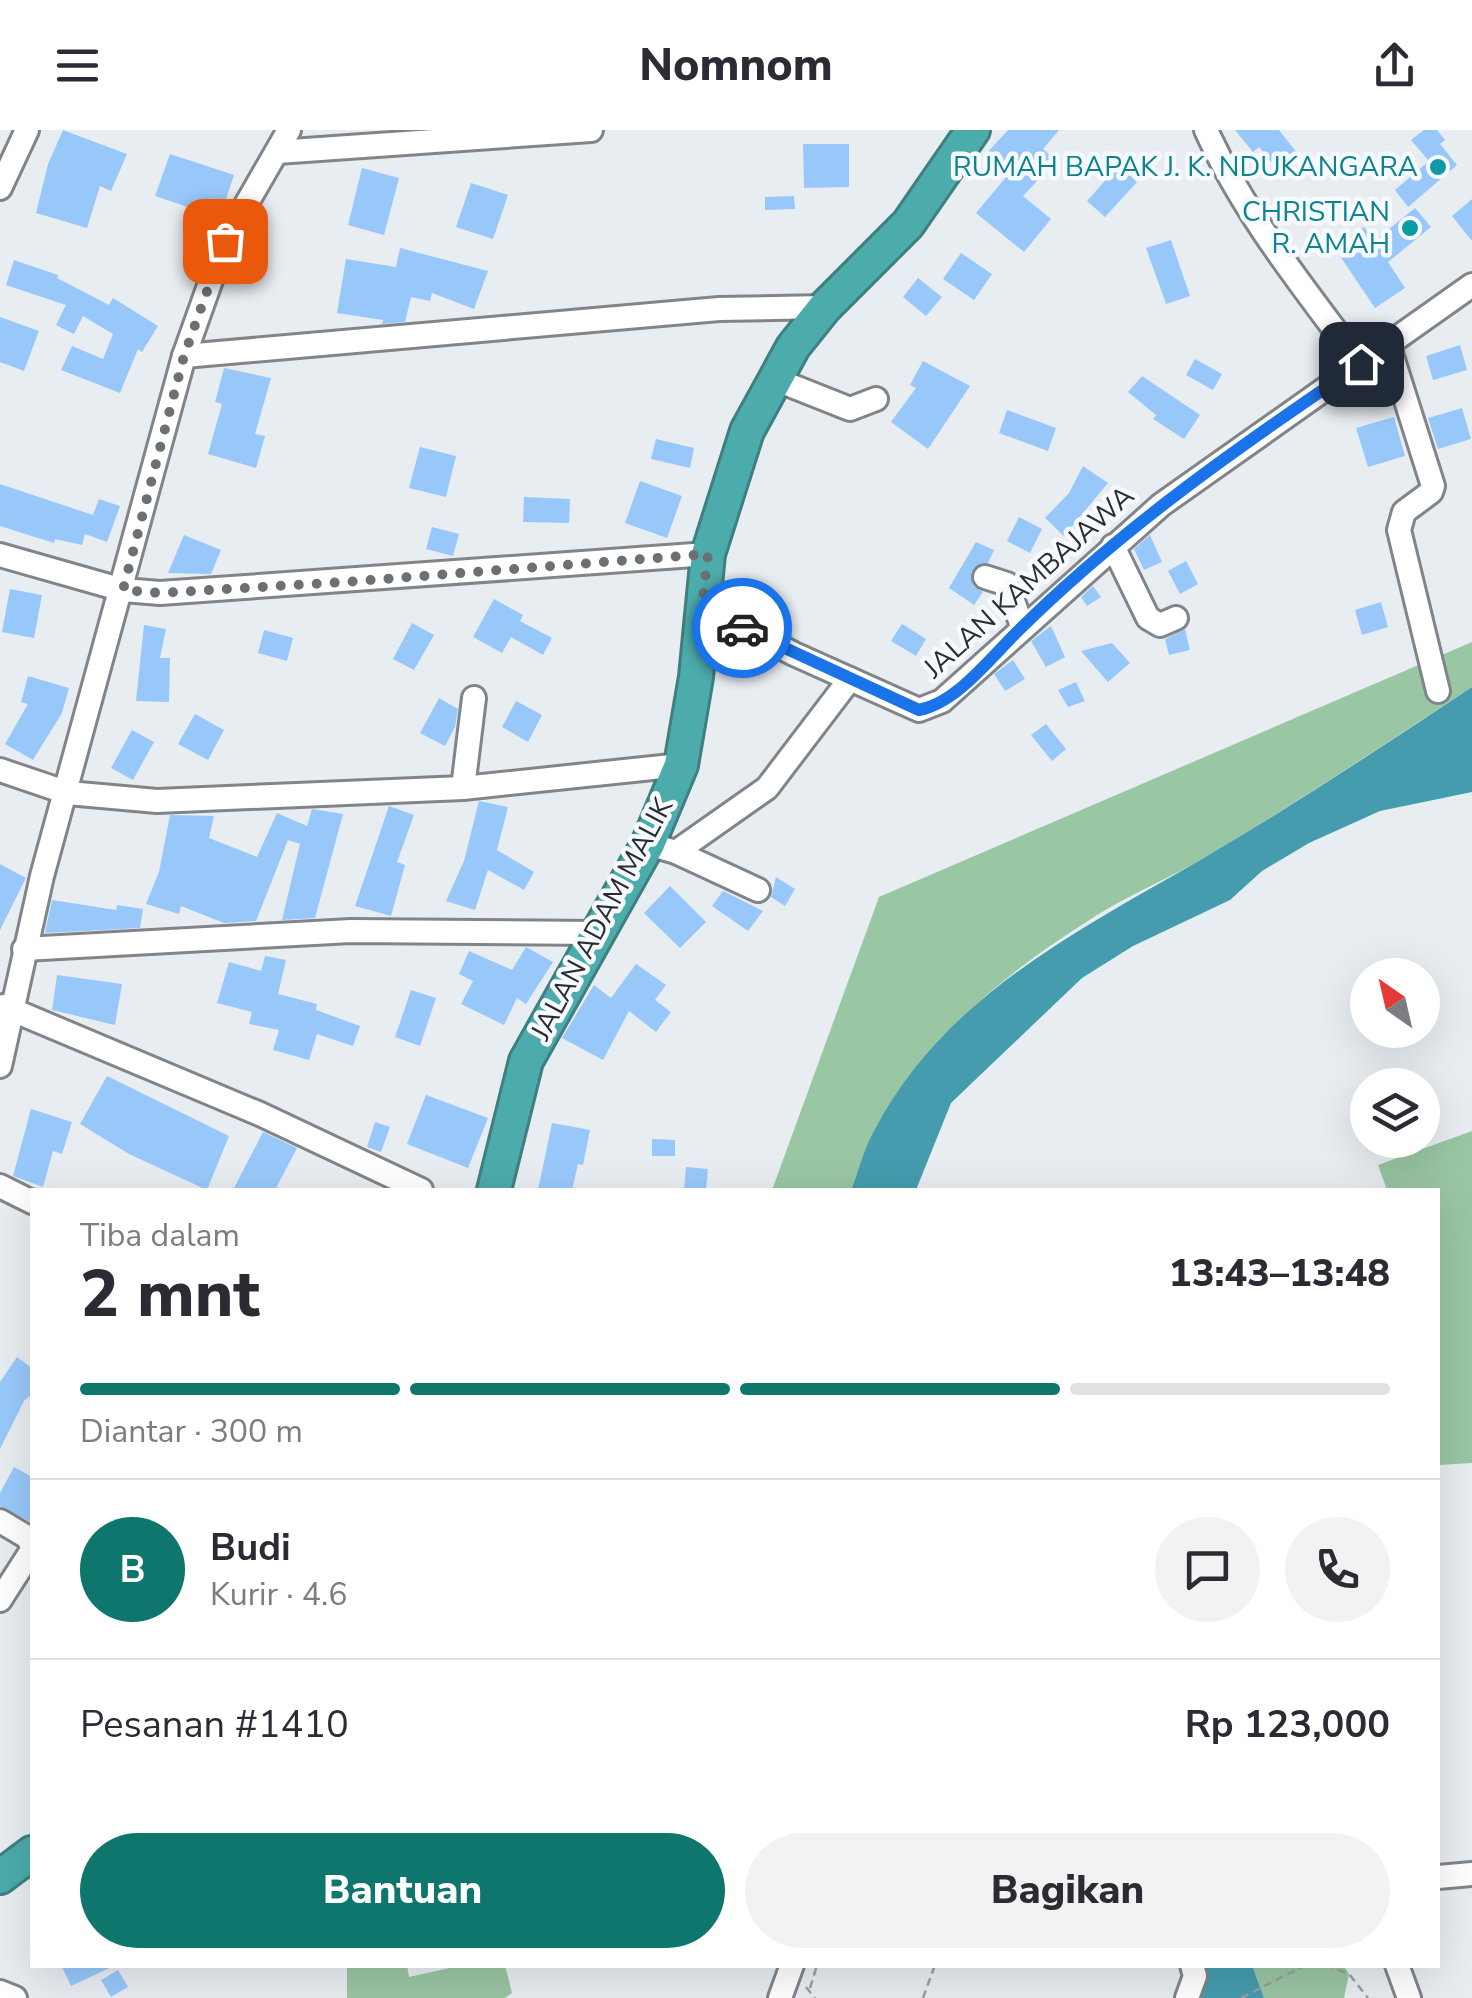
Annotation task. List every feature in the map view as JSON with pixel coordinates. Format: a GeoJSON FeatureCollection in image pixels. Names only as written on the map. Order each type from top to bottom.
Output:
{"type":"FeatureCollection","features":[{"type":"Feature","properties":{"kind":"highway","name":"JALAN ADAM MALIK"},"geometry":{"type":"LineString","coordinates":[[494,1188],[526,1062],[598,933],[662,848],[681,764],[708,554],[732,468],[772,378],[825,308],[908,224],[973,130]]}},
{"type":"Feature","properties":{"kind":"highway"},"geometry":{"type":"LineString","coordinates":[[2,1873],[30,1854]]}},
{"type":"Feature","properties":{"kind":"street"},"geometry":{"type":"LineString","coordinates":[[0,188],[27,130]]}},
{"type":"Feature","properties":{"kind":"street"},"geometry":{"type":"LineString","coordinates":[[0,1066],[7,1007],[184,356],[225,241],[289,130]]}},
{"type":"Feature","properties":{"kind":"street"},"geometry":{"type":"LineString","coordinates":[[277,152],[591,130]]}},
{"type":"Feature","properties":{"kind":"street"},"geometry":{"type":"LineString","coordinates":[[1206,130],[1228,175],[1278,255],[1361,364]]}},
{"type":"Feature","properties":{"kind":"street","name":"JALAN KAMBAJAWA"},"geometry":{"type":"LineString","coordinates":[[702,606],[850,679],[919,710],[929,708],[977,671],[1022,626],[1175,494],[1472,285]]}},
{"type":"Feature","properties":{"kind":"street"},"geometry":{"type":"LineString","coordinates":[[184,356],[719,309],[825,308]]}},
{"type":"Feature","properties":{"kind":"street"},"geometry":{"type":"LineString","coordinates":[[1389,346],[1432,486],[1431,492],[1404,512],[1399,530],[1438,691]]}},
{"type":"Feature","properties":{"kind":"street"},"geometry":{"type":"LineString","coordinates":[[772,378],[840,407],[865,406],[876,399]]}},
{"type":"Feature","properties":{"kind":"street"},"geometry":{"type":"LineString","coordinates":[[1113,546],[1148,618],[1160,625],[1176,618]]}},
{"type":"Feature","properties":{"kind":"street"},"geometry":{"type":"LineString","coordinates":[[0,555],[123,590],[160,593],[708,554]]}},
{"type":"Feature","properties":{"kind":"street"},"geometry":{"type":"LineString","coordinates":[[985,576],[1007,584],[1022,626]]}},
{"type":"Feature","properties":{"kind":"street"},"geometry":{"type":"LineString","coordinates":[[662,848],[766,788],[850,679]]}},
{"type":"Feature","properties":{"kind":"street"},"geometry":{"type":"LineString","coordinates":[[463,788],[474,698]]}},
{"type":"Feature","properties":{"kind":"street"},"geometry":{"type":"LineString","coordinates":[[0,770],[68,794],[157,801],[463,788],[681,764]]}},
{"type":"Feature","properties":{"kind":"street"},"geometry":{"type":"LineString","coordinates":[[662,848],[758,890]]}},
{"type":"Feature","properties":{"kind":"street"},"geometry":{"type":"LineString","coordinates":[[24,949],[369,931],[598,933]]}},
{"type":"Feature","properties":{"kind":"street"},"geometry":{"type":"LineString","coordinates":[[7,1007],[260,1114],[417,1188]]}},
{"type":"Feature","properties":{"kind":"street"},"geometry":{"type":"LineString","coordinates":[[0,1186],[30,1201]]}},
{"type":"Feature","properties":{"kind":"street"},"geometry":{"type":"LineString","coordinates":[[0,1521],[28,1537],[30,1542]]}},
{"type":"Feature","properties":{"kind":"street"},"geometry":{"type":"LineString","coordinates":[[0,1600],[30,1551]]}},
{"type":"Feature","properties":{"kind":"street"},"geometry":{"type":"LineString","coordinates":[[1440,1877],[1472,1874]]}},
{"type":"Feature","properties":{"kind":"street"},"geometry":{"type":"LineString","coordinates":[[780,1998],[791,1968]]}},
{"type":"Feature","properties":{"kind":"street"},"geometry":{"type":"LineString","coordinates":[[1187,1998],[1195,1976],[1193,1968]]}},
{"type":"Feature","properties":{"kind":"street"},"geometry":{"type":"LineString","coordinates":[[1398,1968],[1409,1998]]}},
{"type":"Feature","properties":{"kind":"street"},"geometry":{"type":"LineString","coordinates":[[0,1992],[15,1998]]}},
{"type":"Feature","properties":{"kind":"path"},"geometry":{"type":"LineString","coordinates":[[810,1990],[816,1968]]}},
{"type":"Feature","properties":{"kind":"path"},"geometry":{"type":"LineString","coordinates":[[923,1998],[934,1968]]}},
{"type":"Feature","properties":{"kind":"path"},"geometry":{"type":"LineString","coordinates":[[1241,1998],[1300,1968]]}},
{"type":"Feature","properties":{"kind":"path"},"geometry":{"type":"LineString","coordinates":[[1334,1968],[1349,1974],[1368,1998]]}},
{"type":"Feature","properties":{"kind":"green space"},"geometry":{"type":"Polygon","coordinates":[[[1472,642],[1472,687],[1190,866],[1107,909],[987,995],[953,1027],[895,1100],[852,1188],[773,1188],[879,897],[1472,642]]]}},
{"type":"Feature","properties":{"kind":"green space"},"geometry":{"type":"Polygon","coordinates":[[[1472,1131],[1472,1463],[1440,1465],[1440,1188],[1386,1188],[1378,1165],[1397,1158],[1440,1158],[1440,1143],[1472,1131]]]}},
{"type":"Feature","properties":{"kind":"green space"},"geometry":{"type":"Polygon","coordinates":[[[347,1968],[408,1968],[409,1977],[450,1968],[506,1968],[512,1993],[505,1998],[347,1998],[347,1968]]]}},
{"type":"Feature","properties":{"kind":"green space"},"geometry":{"type":"Polygon","coordinates":[[[1253,1968],[1345,1968],[1349,1974],[1344,1998],[1264,1998],[1253,1968]]]}},
{"type":"Feature","properties":{"kind":"water"},"geometry":{"type":"Polygon","coordinates":[[[1472,687],[1472,792],[1380,811],[1309,843],[1262,871],[1230,900],[1133,946],[1082,978],[951,1103],[917,1188],[852,1188],[870,1140],[902,1085],[936,1043],[975,1006],[1061,942],[1372,753],[1472,687]]]}},
{"type":"Feature","properties":{"kind":"water"},"geometry":{"type":"Polygon","coordinates":[[[1202,1968],[1253,1968],[1264,1998],[1201,1998],[1202,1968]]]}},
{"type":"Feature","properties":{"kind":"building"},"geometry":{"type":"Polygon","coordinates":[[[63,130],[127,154],[111,191],[100,186],[87,228],[36,213],[48,164],[63,130]]]}},
{"type":"Feature","properties":{"kind":"building"},"geometry":{"type":"Polygon","coordinates":[[[1008,130],[1059,130],[1043,149],[1056,161],[1023,196],[1051,219],[1024,252],[976,213],[1007,176],[985,155],[1008,130]]]}},
{"type":"Feature","properties":{"kind":"building"},"geometry":{"type":"Polygon","coordinates":[[[1235,130],[1279,130],[1298,154],[1278,170],[1259,147],[1253,152],[1235,130]]]}},
{"type":"Feature","properties":{"kind":"building"},"geometry":{"type":"Polygon","coordinates":[[[1424,130],[1437,130],[1445,140],[1440,144],[1457,165],[1408,207],[1395,190],[1429,161],[1411,140],[1424,130]]]}},
{"type":"Feature","properties":{"kind":"building"},"geometry":{"type":"Polygon","coordinates":[[[803,144],[849,144],[849,187],[804,188],[803,144]]]}},
{"type":"Feature","properties":{"kind":"building"},"geometry":{"type":"Polygon","coordinates":[[[170,154],[234,175],[220,218],[155,196],[170,154]]]}},
{"type":"Feature","properties":{"kind":"building"},"geometry":{"type":"Polygon","coordinates":[[[1119,165],[1137,182],[1105,217],[1087,201],[1119,165]]]}},
{"type":"Feature","properties":{"kind":"building"},"geometry":{"type":"Polygon","coordinates":[[[362,168],[399,178],[384,235],[348,225],[362,168]]]}},
{"type":"Feature","properties":{"kind":"building"},"geometry":{"type":"Polygon","coordinates":[[[471,183],[508,195],[493,239],[456,227],[471,183]]]}},
{"type":"Feature","properties":{"kind":"building"},"geometry":{"type":"Polygon","coordinates":[[[794,196],[795,209],[765,210],[765,197],[794,196]]]}},
{"type":"Feature","properties":{"kind":"building"},"geometry":{"type":"Polygon","coordinates":[[[1472,199],[1472,241],[1452,216],[1472,199]]]}},
{"type":"Feature","properties":{"kind":"building"},"geometry":{"type":"Polygon","coordinates":[[[1415,208],[1431,227],[1388,262],[1405,288],[1375,308],[1334,247],[1364,227],[1374,241],[1415,208]]]}},
{"type":"Feature","properties":{"kind":"building"},"geometry":{"type":"Polygon","coordinates":[[[1171,240],[1190,296],[1166,304],[1146,248],[1171,240]]]}},
{"type":"Feature","properties":{"kind":"building"},"geometry":{"type":"Polygon","coordinates":[[[400,248],[488,271],[474,309],[432,293],[430,301],[411,297],[405,322],[382,324],[383,320],[337,313],[346,259],[396,267],[400,248]]]}},
{"type":"Feature","properties":{"kind":"building"},"geometry":{"type":"Polygon","coordinates":[[[961,253],[992,274],[974,300],[943,279],[961,253]]]}},
{"type":"Feature","properties":{"kind":"building"},"geometry":{"type":"Polygon","coordinates":[[[14,260],[58,275],[57,278],[109,305],[113,298],[158,326],[142,352],[138,349],[120,393],[61,370],[72,346],[103,359],[113,334],[83,316],[74,334],[56,325],[66,305],[6,285],[14,260]]]}},
{"type":"Feature","properties":{"kind":"building"},"geometry":{"type":"Polygon","coordinates":[[[918,278],[942,297],[926,316],[903,297],[918,278]]]}},
{"type":"Feature","properties":{"kind":"building"},"geometry":{"type":"Polygon","coordinates":[[[0,317],[39,331],[24,371],[0,362],[0,317]]]}},
{"type":"Feature","properties":{"kind":"building"},"geometry":{"type":"Polygon","coordinates":[[[1460,345],[1467,370],[1433,380],[1426,356],[1460,345]]]}},
{"type":"Feature","properties":{"kind":"building"},"geometry":{"type":"Polygon","coordinates":[[[1195,359],[1222,374],[1213,390],[1186,375],[1195,359]]]}},
{"type":"Feature","properties":{"kind":"building"},"geometry":{"type":"Polygon","coordinates":[[[923,361],[970,386],[928,449],[891,422],[916,388],[910,385],[923,361]]]}},
{"type":"Feature","properties":{"kind":"building"},"geometry":{"type":"Polygon","coordinates":[[[224,368],[271,378],[255,434],[265,436],[256,468],[208,454],[222,404],[215,402],[224,368]]]}},
{"type":"Feature","properties":{"kind":"building"},"geometry":{"type":"Polygon","coordinates":[[[1142,376],[1200,415],[1184,439],[1153,419],[1156,415],[1128,392],[1142,376]]]}},
{"type":"Feature","properties":{"kind":"building"},"geometry":{"type":"Polygon","coordinates":[[[1462,408],[1471,439],[1438,449],[1428,418],[1462,408]]]}},
{"type":"Feature","properties":{"kind":"building"},"geometry":{"type":"Polygon","coordinates":[[[1007,410],[1056,428],[1048,451],[999,433],[1007,410]]]}},
{"type":"Feature","properties":{"kind":"building"},"geometry":{"type":"Polygon","coordinates":[[[1394,417],[1405,456],[1368,467],[1356,428],[1394,417]]]}},
{"type":"Feature","properties":{"kind":"building"},"geometry":{"type":"Polygon","coordinates":[[[656,439],[694,448],[690,468],[651,459],[656,439]]]}},
{"type":"Feature","properties":{"kind":"building"},"geometry":{"type":"Polygon","coordinates":[[[420,447],[456,456],[446,497],[409,488],[420,447]]]}},
{"type":"Feature","properties":{"kind":"building"},"geometry":{"type":"Polygon","coordinates":[[[1083,466],[1108,483],[1064,536],[1045,518],[1069,493],[1083,466]]]}},
{"type":"Feature","properties":{"kind":"building"},"geometry":{"type":"Polygon","coordinates":[[[640,481],[682,496],[667,538],[625,523],[640,481]]]}},
{"type":"Feature","properties":{"kind":"building"},"geometry":{"type":"Polygon","coordinates":[[[0,484],[93,515],[99,499],[120,506],[107,542],[85,534],[82,545],[55,539],[54,543],[0,526],[0,484]]]}},
{"type":"Feature","properties":{"kind":"building"},"geometry":{"type":"Polygon","coordinates":[[[524,497],[570,499],[569,523],[523,522],[524,497]]]}},
{"type":"Feature","properties":{"kind":"building"},"geometry":{"type":"Polygon","coordinates":[[[1019,517],[1042,529],[1030,553],[1007,541],[1019,517]]]}},
{"type":"Feature","properties":{"kind":"building"},"geometry":{"type":"Polygon","coordinates":[[[432,527],[459,534],[453,556],[426,549],[432,527]]]}},
{"type":"Feature","properties":{"kind":"building"},"geometry":{"type":"Polygon","coordinates":[[[184,535],[221,550],[211,574],[168,573],[184,535]]]}},
{"type":"Feature","properties":{"kind":"building"},"geometry":{"type":"Polygon","coordinates":[[[1150,535],[1162,562],[1144,570],[1134,549],[1150,535]]]}},
{"type":"Feature","properties":{"kind":"building"},"geometry":{"type":"Polygon","coordinates":[[[976,542],[994,550],[988,563],[971,572],[973,586],[983,592],[974,605],[949,588],[976,542]]]}},
{"type":"Feature","properties":{"kind":"building"},"geometry":{"type":"Polygon","coordinates":[[[1186,561],[1198,584],[1180,594],[1168,571],[1186,561]]]}},
{"type":"Feature","properties":{"kind":"building"},"geometry":{"type":"Polygon","coordinates":[[[1093,586],[1101,597],[1087,606],[1081,597],[1093,586]]]}},
{"type":"Feature","properties":{"kind":"building"},"geometry":{"type":"Polygon","coordinates":[[[10,589],[42,595],[34,638],[2,632],[10,589]]]}},
{"type":"Feature","properties":{"kind":"building"},"geometry":{"type":"Polygon","coordinates":[[[494,599],[523,615],[520,621],[552,638],[543,655],[511,637],[502,653],[473,637],[494,599]]]}},
{"type":"Feature","properties":{"kind":"building"},"geometry":{"type":"Polygon","coordinates":[[[1381,602],[1388,627],[1362,635],[1355,610],[1381,602]]]}},
{"type":"Feature","properties":{"kind":"building"},"geometry":{"type":"Polygon","coordinates":[[[412,623],[434,635],[414,670],[393,659],[412,623]]]}},
{"type":"Feature","properties":{"kind":"building"},"geometry":{"type":"Polygon","coordinates":[[[902,624],[926,639],[916,656],[891,641],[902,624]]]}},
{"type":"Feature","properties":{"kind":"building"},"geometry":{"type":"Polygon","coordinates":[[[144,625],[166,629],[160,658],[170,658],[169,702],[136,701],[144,625]]]}},
{"type":"Feature","properties":{"kind":"building"},"geometry":{"type":"Polygon","coordinates":[[[1051,626],[1065,657],[1046,667],[1031,641],[1051,626]]]}},
{"type":"Feature","properties":{"kind":"building"},"geometry":{"type":"Polygon","coordinates":[[[1185,629],[1190,650],[1169,655],[1165,639],[1185,629]]]}},
{"type":"Feature","properties":{"kind":"building"},"geometry":{"type":"Polygon","coordinates":[[[264,630],[293,638],[287,661],[258,653],[264,630]]]}},
{"type":"Feature","properties":{"kind":"building"},"geometry":{"type":"Polygon","coordinates":[[[1112,643],[1130,663],[1108,682],[1081,651],[1112,643]]]}},
{"type":"Feature","properties":{"kind":"building"},"geometry":{"type":"Polygon","coordinates":[[[1013,660],[1025,679],[1005,691],[994,674],[1013,660]]]}},
{"type":"Feature","properties":{"kind":"building"},"geometry":{"type":"Polygon","coordinates":[[[28,676],[69,688],[62,713],[33,760],[5,744],[28,704],[21,702],[28,676]]]}},
{"type":"Feature","properties":{"kind":"building"},"geometry":{"type":"Polygon","coordinates":[[[1076,682],[1085,701],[1068,707],[1058,690],[1076,682]]]}},
{"type":"Feature","properties":{"kind":"building"},"geometry":{"type":"Polygon","coordinates":[[[439,698],[458,709],[455,727],[445,746],[420,733],[439,698]]]}},
{"type":"Feature","properties":{"kind":"building"},"geometry":{"type":"Polygon","coordinates":[[[516,701],[542,715],[528,742],[502,727],[516,701]]]}},
{"type":"Feature","properties":{"kind":"building"},"geometry":{"type":"Polygon","coordinates":[[[195,714],[224,730],[208,760],[178,744],[195,714]]]}},
{"type":"Feature","properties":{"kind":"building"},"geometry":{"type":"Polygon","coordinates":[[[1046,724],[1066,749],[1052,761],[1031,735],[1046,724]]]}},
{"type":"Feature","properties":{"kind":"building"},"geometry":{"type":"Polygon","coordinates":[[[132,730],[154,742],[133,780],[111,768],[132,730]]]}},
{"type":"Feature","properties":{"kind":"building"},"geometry":{"type":"Polygon","coordinates":[[[479,801],[508,807],[497,850],[534,872],[524,890],[488,870],[475,910],[446,901],[464,861],[479,801]]]}},
{"type":"Feature","properties":{"kind":"building"},"geometry":{"type":"Polygon","coordinates":[[[389,806],[414,815],[397,862],[405,865],[391,916],[355,906],[389,806]]]}},
{"type":"Feature","properties":{"kind":"building"},"geometry":{"type":"Polygon","coordinates":[[[312,809],[343,814],[315,918],[282,920],[300,844],[288,840],[256,921],[224,923],[181,906],[179,914],[146,904],[159,872],[170,815],[214,816],[209,838],[257,857],[277,813],[307,826],[312,809]]]}},
{"type":"Feature","properties":{"kind":"building"},"geometry":{"type":"Polygon","coordinates":[[[0,864],[26,878],[0,930],[0,864]]]}},
{"type":"Feature","properties":{"kind":"building"},"geometry":{"type":"Polygon","coordinates":[[[776,877],[795,889],[785,906],[771,897],[776,877]]]}},
{"type":"Feature","properties":{"kind":"building"},"geometry":{"type":"Polygon","coordinates":[[[670,886],[706,922],[680,948],[644,913],[670,886]]]}},
{"type":"Feature","properties":{"kind":"building"},"geometry":{"type":"Polygon","coordinates":[[[723,891],[763,911],[748,931],[712,906],[723,891]]]}},
{"type":"Feature","properties":{"kind":"building"},"geometry":{"type":"Polygon","coordinates":[[[52,900],[116,910],[117,905],[143,909],[140,928],[45,933],[52,900]]]}},
{"type":"Feature","properties":{"kind":"building"},"geometry":{"type":"Polygon","coordinates":[[[526,947],[553,962],[526,1004],[517,998],[504,1025],[461,1004],[473,981],[459,974],[469,951],[512,970],[526,947]]]}},
{"type":"Feature","properties":{"kind":"building"},"geometry":{"type":"Polygon","coordinates":[[[265,956],[286,960],[278,994],[317,1004],[316,1010],[360,1026],[353,1046],[317,1034],[309,1060],[273,1050],[279,1030],[249,1024],[252,1012],[217,1003],[229,962],[261,971],[265,956]]]}},
{"type":"Feature","properties":{"kind":"building"},"geometry":{"type":"Polygon","coordinates":[[[636,964],[666,985],[655,1000],[671,1012],[656,1032],[629,1011],[603,1060],[562,1038],[594,985],[611,998],[636,964]]]}},
{"type":"Feature","properties":{"kind":"building"},"geometry":{"type":"Polygon","coordinates":[[[57,975],[122,984],[115,1025],[52,1010],[57,975]]]}},
{"type":"Feature","properties":{"kind":"building"},"geometry":{"type":"Polygon","coordinates":[[[411,990],[436,998],[420,1046],[395,1037],[411,990]]]}},
{"type":"Feature","properties":{"kind":"building"},"geometry":{"type":"Polygon","coordinates":[[[107,1076],[229,1136],[208,1188],[203,1188],[129,1154],[80,1124],[107,1076]]]}},
{"type":"Feature","properties":{"kind":"building"},"geometry":{"type":"Polygon","coordinates":[[[426,1095],[488,1118],[468,1168],[407,1144],[426,1095]]]}},
{"type":"Feature","properties":{"kind":"building"},"geometry":{"type":"Polygon","coordinates":[[[31,1109],[72,1122],[62,1154],[53,1151],[43,1187],[13,1176],[31,1109]]]}},
{"type":"Feature","properties":{"kind":"building"},"geometry":{"type":"Polygon","coordinates":[[[375,1122],[390,1127],[381,1152],[367,1147],[375,1122]]]}},
{"type":"Feature","properties":{"kind":"building"},"geometry":{"type":"Polygon","coordinates":[[[552,1123],[590,1130],[583,1165],[578,1164],[572,1188],[538,1188],[552,1123]]]}},
{"type":"Feature","properties":{"kind":"building"},"geometry":{"type":"Polygon","coordinates":[[[263,1132],[297,1148],[276,1188],[234,1188],[263,1132]]]}},
{"type":"Feature","properties":{"kind":"building"},"geometry":{"type":"Polygon","coordinates":[[[652,1139],[675,1140],[675,1156],[652,1156],[652,1139]]]}},
{"type":"Feature","properties":{"kind":"building"},"geometry":{"type":"Polygon","coordinates":[[[686,1167],[708,1169],[706,1188],[684,1188],[686,1167]]]}},
{"type":"Feature","properties":{"kind":"building"},"geometry":{"type":"Polygon","coordinates":[[[17,1357],[30,1367],[30,1396],[0,1449],[0,1382],[17,1357]]]}},
{"type":"Feature","properties":{"kind":"building"},"geometry":{"type":"Polygon","coordinates":[[[14,1467],[30,1476],[30,1522],[0,1506],[0,1493],[14,1467]]]}},
{"type":"Feature","properties":{"kind":"building"},"geometry":{"type":"Polygon","coordinates":[[[62,1968],[110,1968],[71,1986],[62,1968]]]}},
{"type":"Feature","properties":{"kind":"building"},"geometry":{"type":"Polygon","coordinates":[[[118,1970],[128,1987],[111,1997],[101,1980],[118,1970]]]}},
{"type":"Feature","properties":{"kind":"way so far"},"geometry":{"type":"LineString","coordinates":[[225,241],[207,282],[184,356],[123,590],[160,593],[345,582],[612,558],[708,554],[702,606],[742,628]]}},
{"type":"Feature","properties":{"kind":"place","name":"RUMAH BAPAK J. K. NDUKANGARA"},"geometry":{"type":"Point","coordinates":[1438,167]}},
{"type":"Feature","properties":{"kind":"place","name":"CHRISTIAN R. AMAH"},"geometry":{"type":"Point","coordinates":[1410,228]}},
{"type":"Feature","properties":{"kind":"route"},"geometry":{"type":"LineString","coordinates":[[742,628],[919,710],[929,708],[977,671],[1022,626],[1161,505],[1361,364]]}}]}
